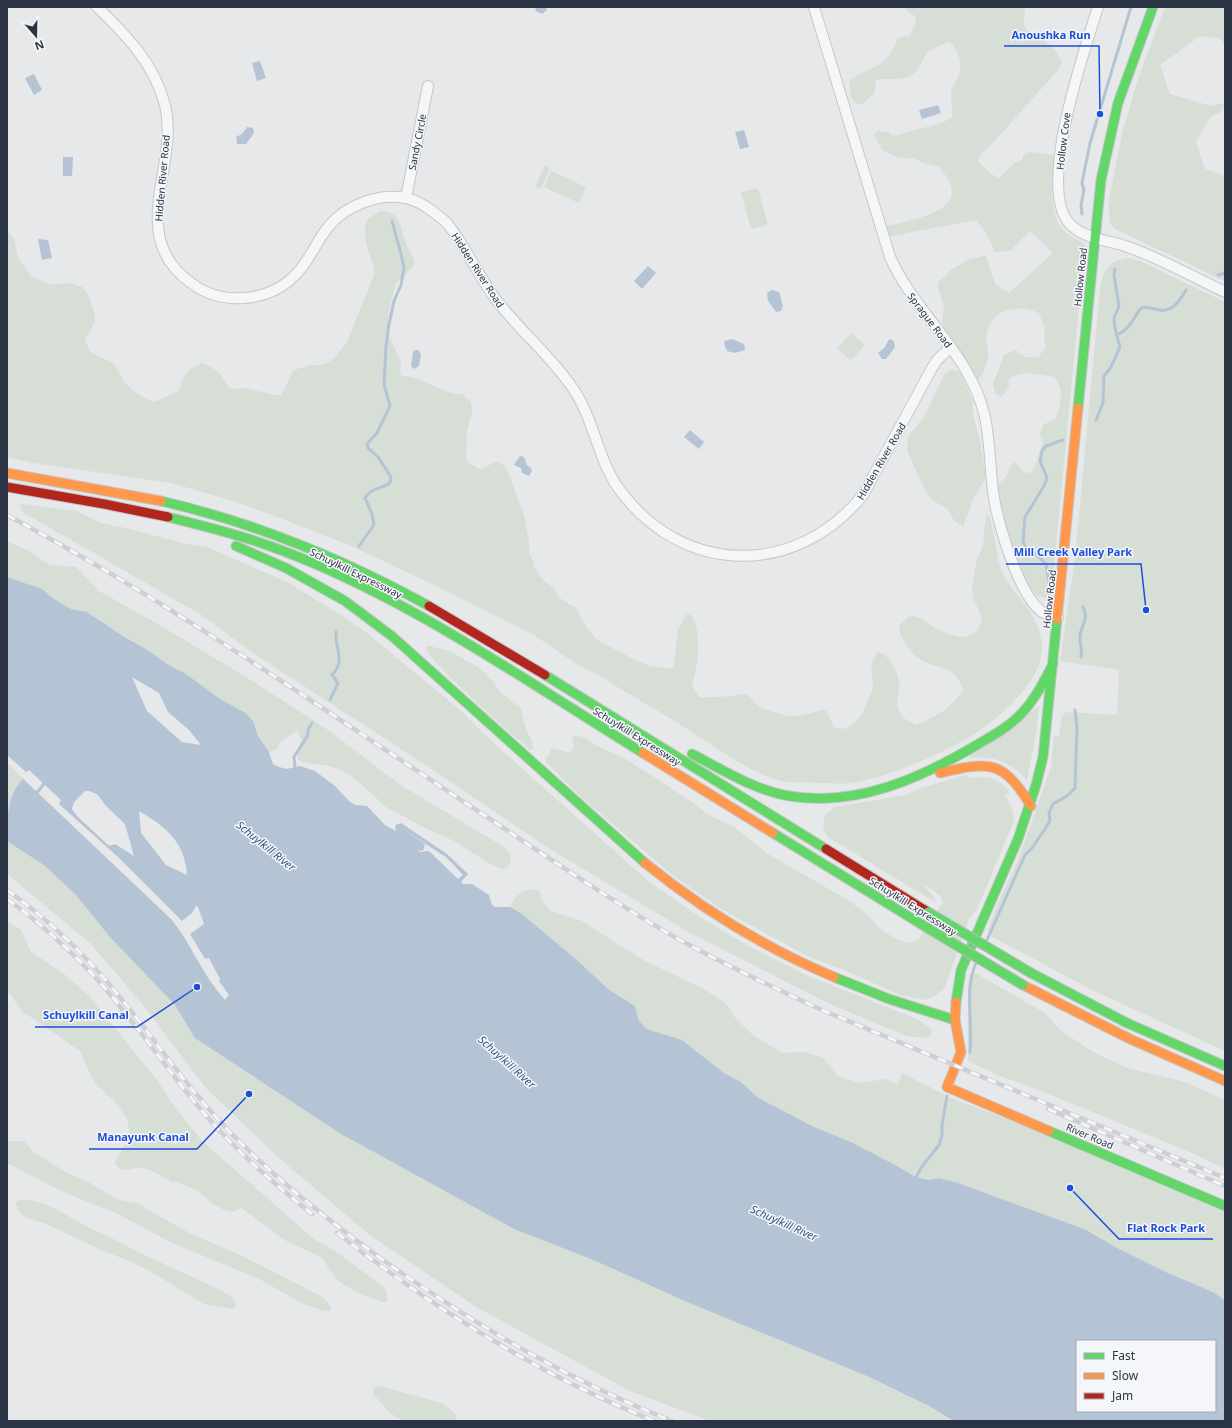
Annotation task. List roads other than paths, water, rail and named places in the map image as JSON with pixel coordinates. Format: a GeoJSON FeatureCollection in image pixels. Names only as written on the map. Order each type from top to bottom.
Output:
{"type":"FeatureCollection","features":[{"type":"Feature","properties":{"kind":"main road","name":"Hollow Road"},"geometry":{"type":"LineString","coordinates":[[947,1088],[961,1052],[960,1040],[955,1020],[957,990],[961,970],[1031,806],[1038,785],[1043,757],[1058,617],[1102,180],[1113,123],[1124,84],[1153,7]]}},
{"type":"Feature","properties":{"kind":"main road","name":"Schuylkill Expressway"},"geometry":{"type":"LineString","coordinates":[[7,473],[166,501],[223,517],[283,536],[389,584],[441,613],[928,912],[1031,973],[1127,1023],[1225,1066]]}},
{"type":"Feature","properties":{"kind":"main road","name":"Schuylkill Expressway"},"geometry":{"type":"LineString","coordinates":[[7,487],[148,512],[189,521],[264,544],[337,574],[408,610],[1023,985],[1130,1040],[1225,1081]]}},
{"type":"Feature","properties":{"kind":"main road"},"geometry":{"type":"LineString","coordinates":[[189,521],[237,546],[286,568],[362,613],[399,642],[619,840],[675,886],[716,915],[779,950],[838,978],[912,1007],[955,1020]]}},
{"type":"Feature","properties":{"kind":"main road"},"geometry":{"type":"LineString","coordinates":[[910,781],[965,752],[1006,727],[1033,700],[1052,664]]}},
{"type":"Feature","properties":{"kind":"main road"},"geometry":{"type":"LineString","coordinates":[[568,690],[752,784],[776,793],[807,798],[852,797],[872,793],[960,768],[977,765],[990,766],[1003,770],[1012,776],[1020,786],[1031,806]]}},
{"type":"Feature","properties":{"kind":"main road","name":"River Road"},"geometry":{"type":"LineString","coordinates":[[947,1088],[1225,1206]]}},
{"type":"Feature","properties":{"kind":"street","name":"Hidden River Road"},"geometry":{"type":"LineString","coordinates":[[97,7],[139,50],[157,82],[165,106],[165,147],[157,214],[160,239],[166,254],[175,268],[186,280],[200,290],[212,295],[238,299],[267,293],[289,281],[299,272],[330,225],[361,203],[396,197],[406,198],[429,209],[447,223],[497,301],[542,349],[567,380],[589,417],[612,476],[626,499],[639,513],[658,529],[679,542],[706,551],[721,554],[748,556],[780,551],[817,537],[839,521],[863,495],[932,368],[938,359],[950,347]]}},
{"type":"Feature","properties":{"kind":"street","name":"Sprague Road"},"geometry":{"type":"LineString","coordinates":[[814,7],[890,257],[908,291],[950,347],[972,380],[982,406],[987,430],[995,504],[1006,547],[1020,578],[1036,606],[1041,612],[1058,617]]}},
{"type":"Feature","properties":{"kind":"street","name":"Hollow Cove"},"geometry":{"type":"LineString","coordinates":[[1098,7],[1066,110],[1058,190],[1060,206],[1066,221],[1076,230],[1095,238],[1130,247],[1225,292]]}},
{"type":"Feature","properties":{"kind":"street","name":"Sandy Circle"},"geometry":{"type":"LineString","coordinates":[[406,198],[428,86]]}},
{"type":"Feature","properties":{"kind":"water"},"geometry":{"type":"Polygon","coordinates":[[[535,7],[546,7],[547,10],[542,14],[536,11],[535,7]]]}},
{"type":"Feature","properties":{"kind":"water"},"geometry":{"type":"Polygon","coordinates":[[[260,61],[266,78],[257,81],[252,63],[260,61]]]}},
{"type":"Feature","properties":{"kind":"water"},"geometry":{"type":"Polygon","coordinates":[[[34,74],[42,90],[34,95],[25,78],[34,74]]]}},
{"type":"Feature","properties":{"kind":"water"},"geometry":{"type":"Polygon","coordinates":[[[938,105],[941,113],[922,119],[919,110],[938,105]]]}},
{"type":"Feature","properties":{"kind":"water"},"geometry":{"type":"Polygon","coordinates":[[[247,127],[253,128],[254,133],[246,144],[237,144],[236,137],[242,134],[247,127]]]}},
{"type":"Feature","properties":{"kind":"water"},"geometry":{"type":"Polygon","coordinates":[[[744,130],[749,147],[740,149],[735,132],[744,130]]]}},
{"type":"Feature","properties":{"kind":"water"},"geometry":{"type":"Polygon","coordinates":[[[63,157],[73,157],[72,176],[63,176],[63,157]]]}},
{"type":"Feature","properties":{"kind":"water"},"geometry":{"type":"Polygon","coordinates":[[[38,239],[48,240],[52,258],[42,260],[38,239]]]}},
{"type":"Feature","properties":{"kind":"water"},"geometry":{"type":"Polygon","coordinates":[[[648,266],[656,273],[642,289],[634,281],[648,266]]]}},
{"type":"Feature","properties":{"kind":"water"},"geometry":{"type":"Polygon","coordinates":[[[772,290],[779,292],[783,306],[781,311],[776,312],[768,301],[767,293],[772,290]]]}},
{"type":"Feature","properties":{"kind":"water"},"geometry":{"type":"Polygon","coordinates":[[[732,339],[744,344],[745,350],[735,353],[727,351],[724,344],[725,341],[732,339]]]}},
{"type":"Feature","properties":{"kind":"water"},"geometry":{"type":"Polygon","coordinates":[[[889,339],[894,341],[895,347],[886,359],[882,359],[878,353],[885,347],[889,339]]]}},
{"type":"Feature","properties":{"kind":"water"},"geometry":{"type":"Polygon","coordinates":[[[418,350],[421,354],[419,366],[414,369],[411,366],[413,352],[418,350]]]}},
{"type":"Feature","properties":{"kind":"water"},"geometry":{"type":"Polygon","coordinates":[[[690,430],[704,442],[699,449],[684,437],[690,430]]]}},
{"type":"Feature","properties":{"kind":"water"},"geometry":{"type":"Polygon","coordinates":[[[520,456],[524,457],[527,465],[531,468],[532,471],[529,476],[522,473],[521,468],[514,465],[520,456]]]}},
{"type":"Feature","properties":{"kind":"water","name":"Schuylkill River"},"geometry":{"type":"Polygon","coordinates":[[[7,577],[42,589],[54,599],[71,609],[87,612],[167,664],[186,674],[220,699],[246,713],[253,721],[258,736],[269,752],[273,764],[287,769],[300,766],[315,771],[335,786],[350,802],[356,805],[367,806],[385,825],[396,831],[395,825],[401,823],[447,854],[468,874],[461,882],[463,884],[472,884],[489,895],[492,905],[495,907],[510,907],[522,914],[577,960],[608,989],[635,1006],[639,1021],[647,1029],[682,1040],[724,1073],[741,1082],[757,1097],[814,1127],[851,1142],[916,1177],[928,1180],[939,1178],[958,1183],[1084,1229],[1119,1249],[1168,1273],[1213,1292],[1225,1300],[1225,1421],[954,1421],[929,1406],[867,1376],[687,1302],[591,1259],[514,1229],[341,1134],[195,1038],[175,1005],[110,937],[75,894],[44,865],[7,841],[9,808],[18,785],[23,779],[172,920],[186,940],[210,981],[225,1000],[229,995],[219,981],[220,979],[209,958],[205,959],[190,934],[204,924],[198,907],[196,906],[192,913],[182,921],[119,858],[59,804],[61,800],[29,770],[26,772],[7,755],[7,577]],[[132,677],[147,711],[182,742],[201,745],[189,730],[168,712],[159,693],[132,677]],[[85,791],[74,802],[72,809],[77,816],[109,846],[115,844],[134,856],[125,824],[107,807],[97,794],[85,791]],[[139,811],[141,833],[166,865],[187,875],[185,863],[178,844],[158,823],[139,811]],[[399,826],[425,844],[423,851],[416,849],[421,852],[429,851],[458,879],[463,875],[447,858],[399,826]]]}},
{"type":"Feature","properties":{"kind":"waterway"},"geometry":{"type":"LineString","coordinates":[[1082,214],[1081,205],[1084,190],[1082,183],[1090,143],[1131,7]]}},
{"type":"Feature","properties":{"kind":"waterway"},"geometry":{"type":"LineString","coordinates":[[359,546],[374,525],[372,514],[365,498],[373,490],[390,483],[391,477],[378,457],[368,448],[367,444],[377,433],[390,406],[384,384],[386,346],[394,301],[401,285],[404,268],[392,221]]}},
{"type":"Feature","properties":{"kind":"waterway"},"geometry":{"type":"LineString","coordinates":[[1096,420],[1103,403],[1104,376],[1111,367],[1120,347],[1114,318],[1119,306],[1114,275],[1115,269]]}},
{"type":"Feature","properties":{"kind":"waterway"},"geometry":{"type":"LineString","coordinates":[[1218,275],[1225,273]]}},
{"type":"Feature","properties":{"kind":"waterway"},"geometry":{"type":"LineString","coordinates":[[1116,335],[1128,327],[1141,308],[1148,307],[1160,310],[1169,309],[1179,301],[1186,290]]}},
{"type":"Feature","properties":{"kind":"waterway"},"geometry":{"type":"LineString","coordinates":[[1049,582],[1046,564],[1038,556],[1026,548],[1023,542],[1025,517],[1044,486],[1047,478],[1040,461],[1042,451],[1046,446],[1063,440]]}},
{"type":"Feature","properties":{"kind":"waterway"},"geometry":{"type":"LineString","coordinates":[[1081,657],[1082,651],[1080,635],[1085,618],[1085,611],[1083,607]]}},
{"type":"Feature","properties":{"kind":"waterway"},"geometry":{"type":"LineString","coordinates":[[330,700],[338,683],[332,675],[336,670],[339,660],[336,632]]}},
{"type":"Feature","properties":{"kind":"waterway"},"geometry":{"type":"LineString","coordinates":[[987,940],[1025,855],[1032,848],[1050,820],[1049,813],[1053,804],[1067,796],[1075,788],[1077,729],[1075,710]]}},
{"type":"Feature","properties":{"kind":"waterway"},"geometry":{"type":"LineString","coordinates":[[295,767],[294,757],[308,735],[308,730],[312,723]]}},
{"type":"Feature","properties":{"kind":"waterway"},"geometry":{"type":"LineString","coordinates":[[36,794],[46,781]]}},
{"type":"Feature","properties":{"kind":"waterway"},"geometry":{"type":"LineString","coordinates":[[970,1052],[970,984],[976,963]]}},
{"type":"Feature","properties":{"kind":"waterway"},"geometry":{"type":"LineString","coordinates":[[914,1181],[921,1168],[939,1145],[942,1136],[942,1125],[947,1096]]}},
{"type":"Feature","properties":{"kind":"railway"},"geometry":{"type":"LineString","coordinates":[[7,515],[192,623],[584,881],[680,940],[750,976],[822,1010],[1225,1178]]}},
{"type":"Feature","properties":{"kind":"railway"},"geometry":{"type":"LineString","coordinates":[[7,890],[57,930],[81,953],[119,996],[194,1091],[226,1128],[267,1168],[333,1223],[403,1274],[500,1336],[601,1390],[672,1421]]}},
{"type":"Feature","properties":{"kind":"railway"},"geometry":{"type":"LineString","coordinates":[[7,899],[42,926],[85,966],[123,1010],[189,1096],[215,1126],[255,1166],[312,1214]]}},
{"type":"Feature","properties":{"kind":"railway"},"geometry":{"type":"LineString","coordinates":[[1048,1109],[1225,1186]]}},
{"type":"Feature","properties":{"kind":"railway"},"geometry":{"type":"LineString","coordinates":[[337,1233],[412,1288],[490,1339],[571,1383],[612,1403],[655,1421]]}},
{"type":"Feature","properties":{"kind":"place","name":"Anoushka Run"},"geometry":{"type":"Point","coordinates":[1100,114]}},
{"type":"Feature","properties":{"kind":"place","name":"Mill Creek Valley Park"},"geometry":{"type":"Point","coordinates":[1146,610]}},
{"type":"Feature","properties":{"kind":"place","name":"Schuylkill Canal"},"geometry":{"type":"Point","coordinates":[197,987]}},
{"type":"Feature","properties":{"kind":"place","name":"Manayunk Canal"},"geometry":{"type":"Point","coordinates":[249,1094]}},
{"type":"Feature","properties":{"kind":"place","name":"Flat Rock Park"},"geometry":{"type":"Point","coordinates":[1070,1188]}}]}
